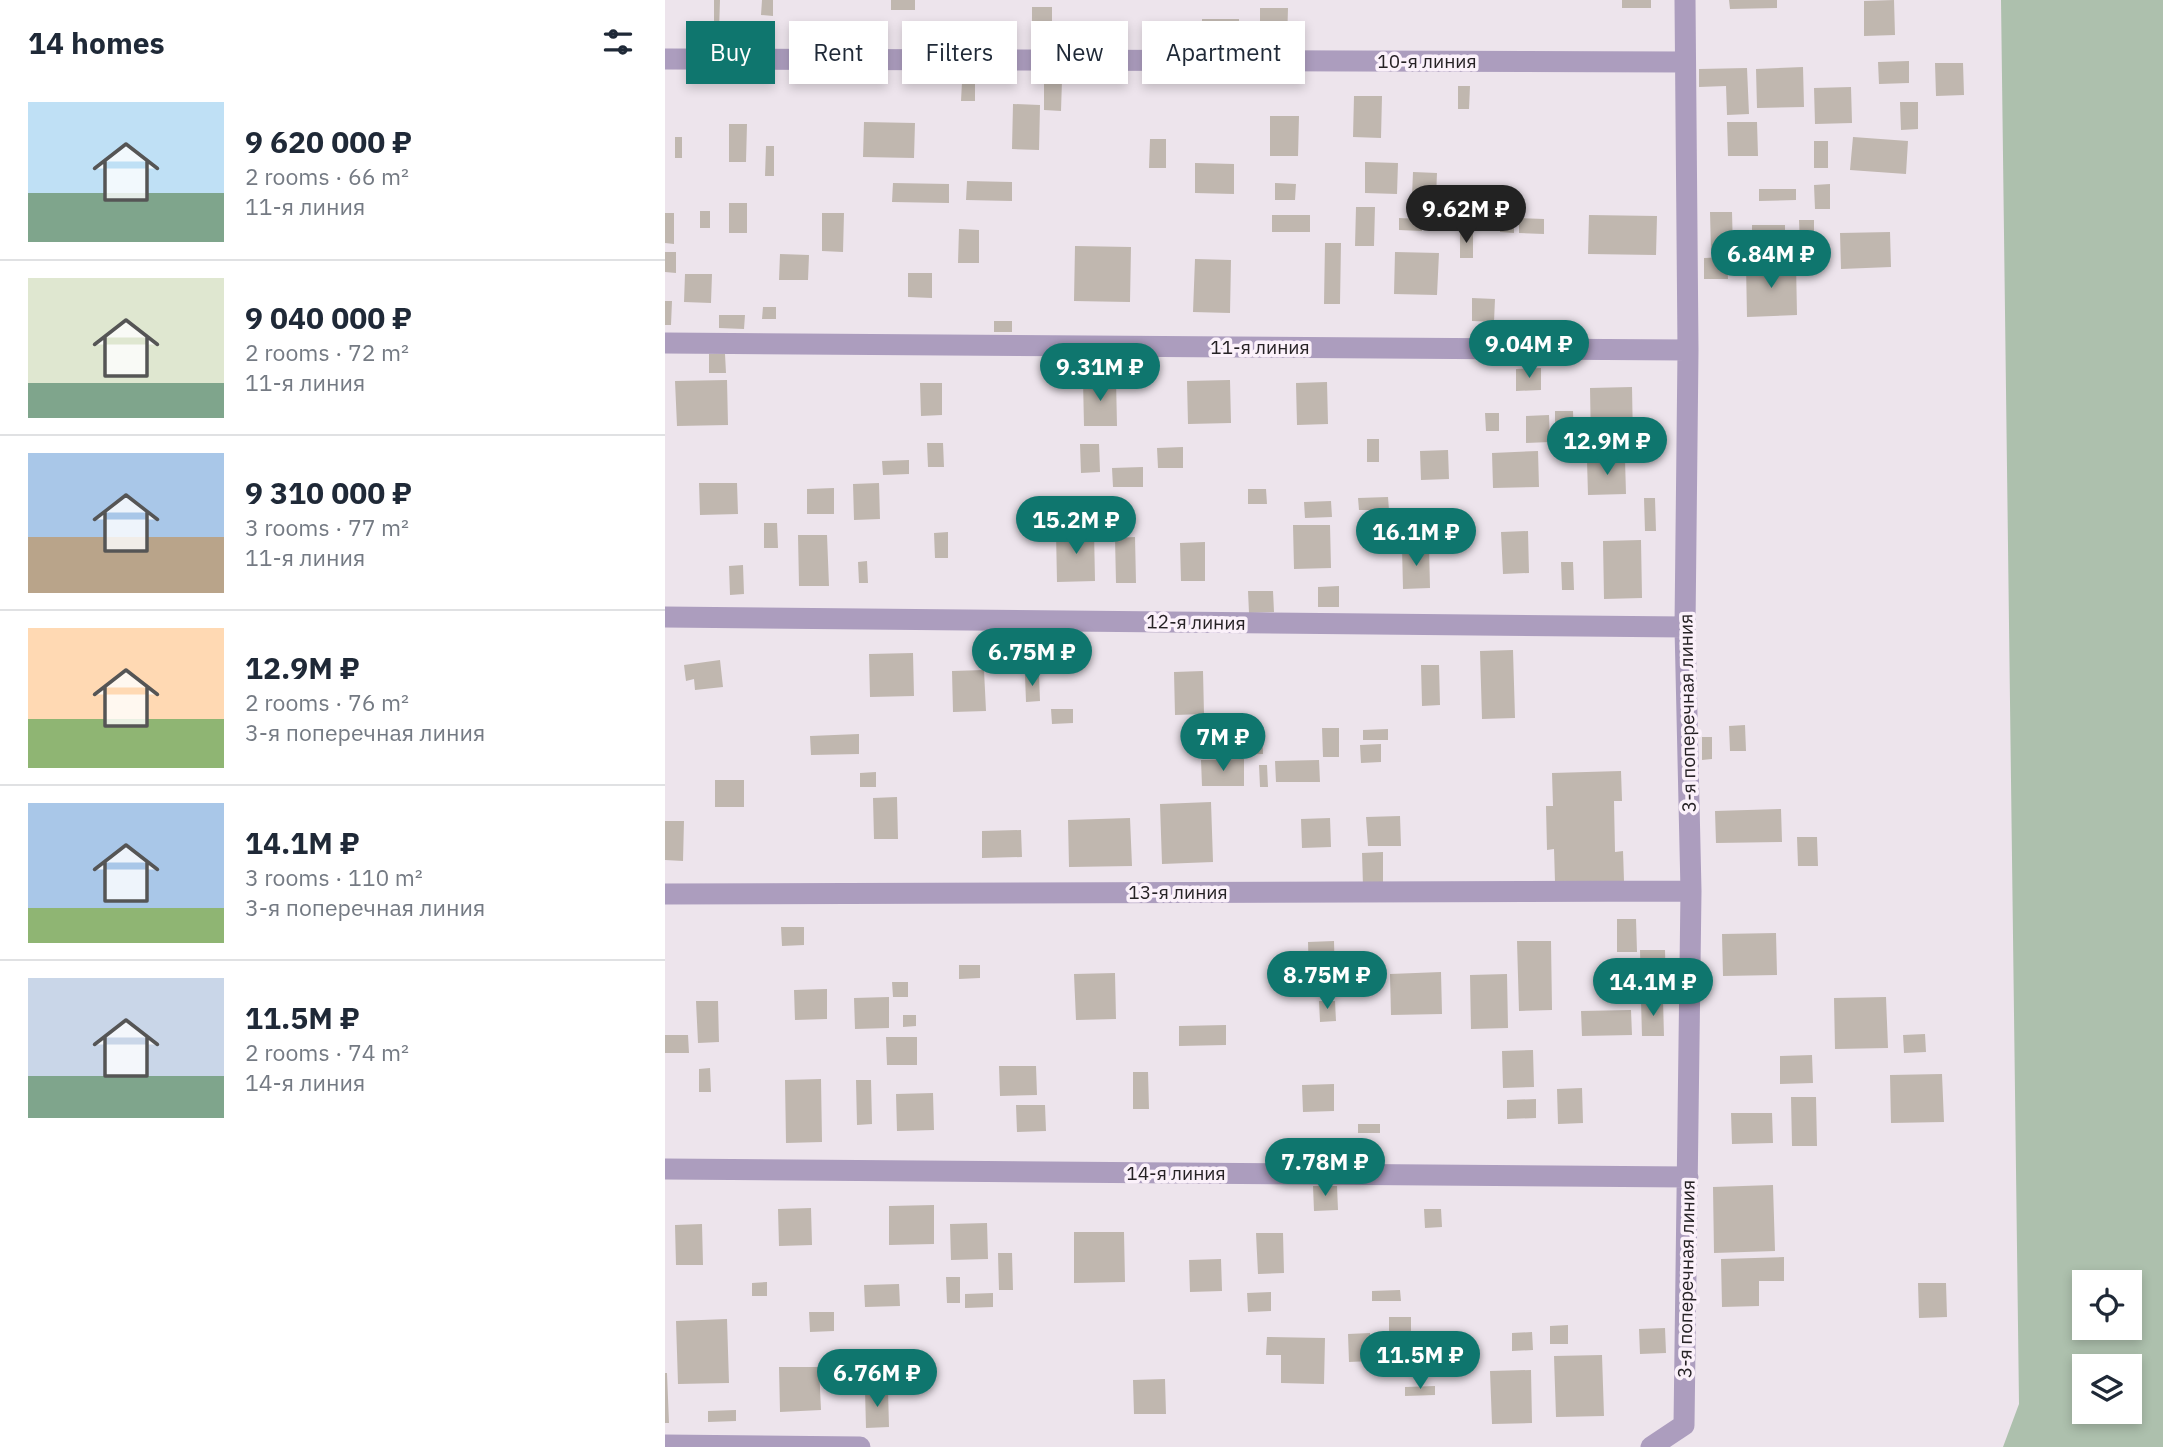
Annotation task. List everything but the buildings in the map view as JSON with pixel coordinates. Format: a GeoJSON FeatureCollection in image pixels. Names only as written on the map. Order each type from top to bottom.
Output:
{"type":"FeatureCollection","features":[{"type":"Feature","properties":{"kind":"street","name":"3-я поперечная линия"},"geometry":{"type":"LineString","coordinates":[[1651,1447],[1683,1425],[1691,891],[1685,627],[1688,350],[1685,0]]}},
{"type":"Feature","properties":{"kind":"street","name":"10-я линия"},"geometry":{"type":"LineString","coordinates":[[665,59],[1684,61]]}},
{"type":"Feature","properties":{"kind":"street","name":"11-я линия"},"geometry":{"type":"LineString","coordinates":[[665,343],[1688,350]]}},
{"type":"Feature","properties":{"kind":"street","name":"12-я линия"},"geometry":{"type":"LineString","coordinates":[[665,617],[1685,627]]}},
{"type":"Feature","properties":{"kind":"street","name":"13-я линия"},"geometry":{"type":"LineString","coordinates":[[665,894],[1691,891]]}},
{"type":"Feature","properties":{"kind":"street","name":"14-я линия"},"geometry":{"type":"LineString","coordinates":[[665,1169],[1688,1177]]}},
{"type":"Feature","properties":{"kind":"street"},"geometry":{"type":"LineString","coordinates":[[665,1445],[860,1447]]}},
{"type":"Feature","properties":{"kind":"green space"},"geometry":{"type":"Polygon","coordinates":[[[2001,0],[2163,0],[2163,1447],[2003,1447],[2019,1404],[2001,0]]]}}]}
